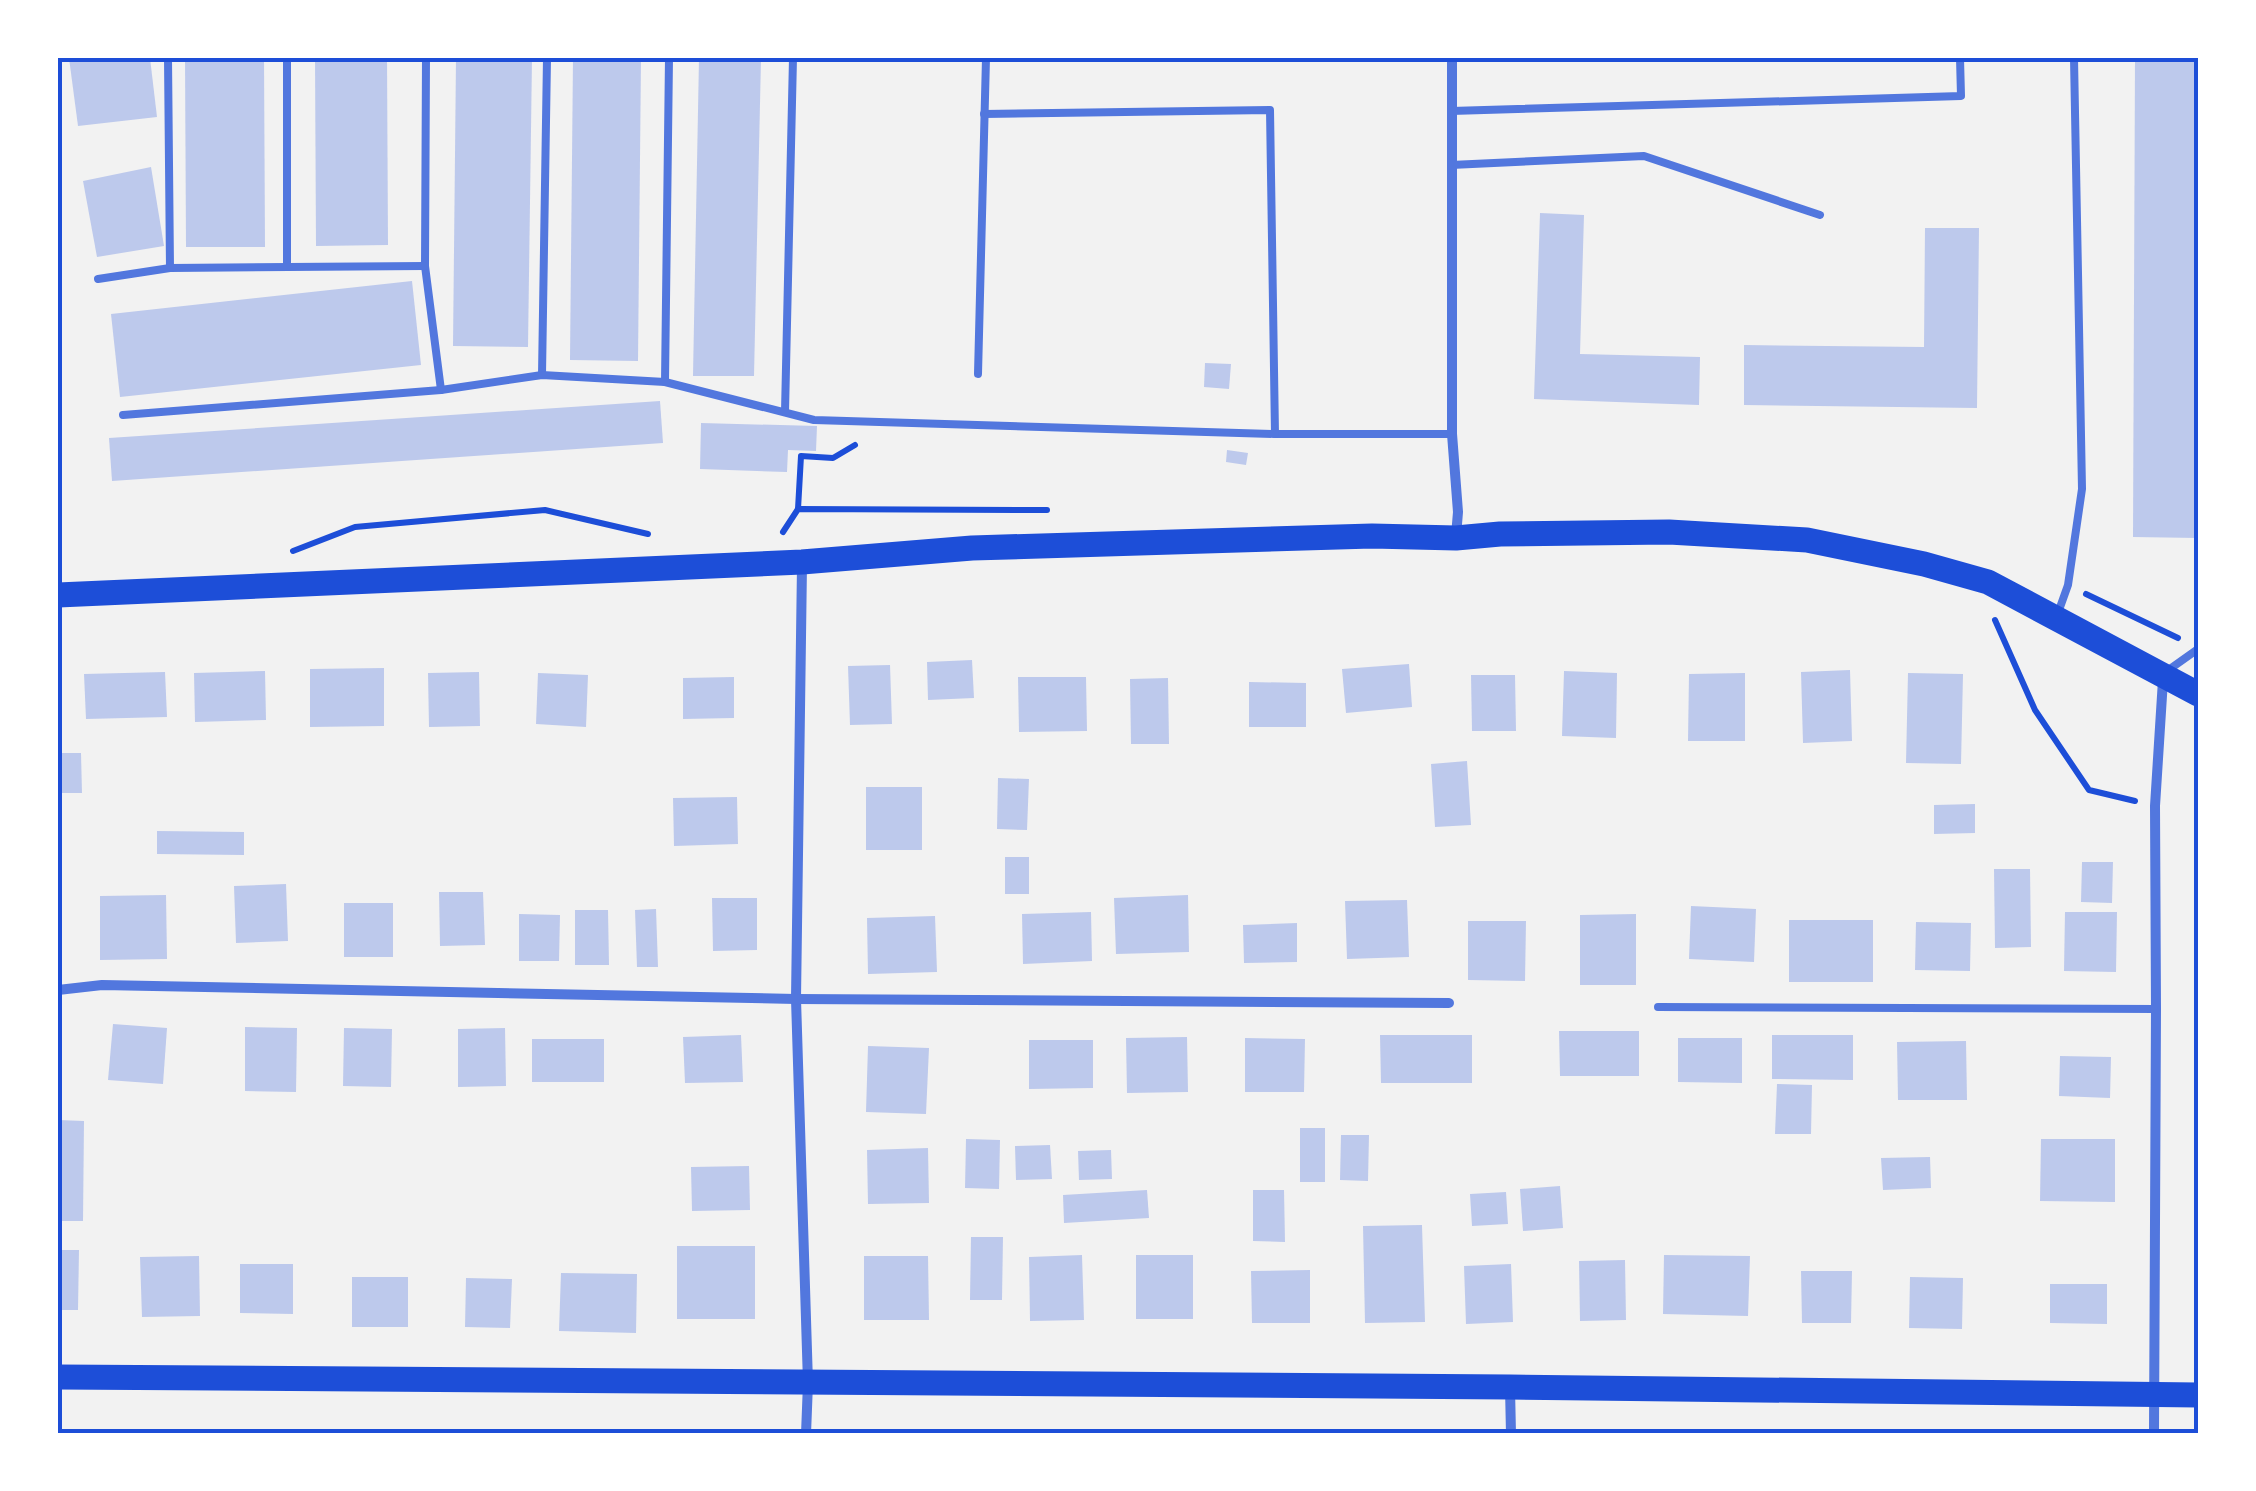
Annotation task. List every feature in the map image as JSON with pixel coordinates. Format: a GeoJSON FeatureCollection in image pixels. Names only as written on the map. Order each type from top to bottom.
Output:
{"type":"FeatureCollection","features":[{"type":"Feature","properties":{"kind":"main road"},"geometry":{"type":"LineString","coordinates":[[58,595],[802,562],[972,548],[1669,532],[1807,540],[1924,564],[1988,582],[2198,694]]}},
{"type":"Feature","properties":{"kind":"main road"},"geometry":{"type":"LineString","coordinates":[[58,1378],[2198,1395]]}},
{"type":"Feature","properties":{"kind":"street"},"geometry":{"type":"LineString","coordinates":[[1452,58],[1452,434],[1456,538]]}},
{"type":"Feature","properties":{"kind":"street"},"geometry":{"type":"LineString","coordinates":[[802,562],[796,999],[808,1383],[806,1434]]}},
{"type":"Feature","properties":{"kind":"street"},"geometry":{"type":"LineString","coordinates":[[2154,1434],[2154,806],[2164,674]]}},
{"type":"Feature","properties":{"kind":"street"},"geometry":{"type":"LineString","coordinates":[[58,990],[102,985],[796,999],[1449,1002]]}},
{"type":"Feature","properties":{"kind":"street"},"geometry":{"type":"LineString","coordinates":[[1510,1387],[1511,1434]]}},
{"type":"Feature","properties":{"kind":"lane"},"geometry":{"type":"LineString","coordinates":[[168,58],[170,268]]}},
{"type":"Feature","properties":{"kind":"lane"},"geometry":{"type":"LineString","coordinates":[[287,58],[288,266]]}},
{"type":"Feature","properties":{"kind":"lane"},"geometry":{"type":"LineString","coordinates":[[426,58],[425,266],[441,390]]}},
{"type":"Feature","properties":{"kind":"lane"},"geometry":{"type":"LineString","coordinates":[[542,376],[548,58]]}},
{"type":"Feature","properties":{"kind":"lane"},"geometry":{"type":"LineString","coordinates":[[665,382],[669,58]]}},
{"type":"Feature","properties":{"kind":"lane"},"geometry":{"type":"LineString","coordinates":[[786,412],[793,58]]}},
{"type":"Feature","properties":{"kind":"lane"},"geometry":{"type":"LineString","coordinates":[[978,374],[986,58]]}},
{"type":"Feature","properties":{"kind":"lane"},"geometry":{"type":"LineString","coordinates":[[1451,111],[1961,96],[1960,58]]}},
{"type":"Feature","properties":{"kind":"lane"},"geometry":{"type":"LineString","coordinates":[[2056,617],[2068,585],[2082,489],[2074,58]]}},
{"type":"Feature","properties":{"kind":"lane"},"geometry":{"type":"LineString","coordinates":[[984,114],[1270,110],[1275,434]]}},
{"type":"Feature","properties":{"kind":"lane"},"geometry":{"type":"LineString","coordinates":[[1451,165],[1644,156],[1820,215]]}},
{"type":"Feature","properties":{"kind":"lane"},"geometry":{"type":"LineString","coordinates":[[98,279],[170,268],[425,266]]}},
{"type":"Feature","properties":{"kind":"lane"},"geometry":{"type":"LineString","coordinates":[[124,416],[441,390],[542,376],[665,382],[814,420],[1275,434],[1452,434]]}},
{"type":"Feature","properties":{"kind":"lane"},"geometry":{"type":"LineString","coordinates":[[2164,674],[2198,649]]}},
{"type":"Feature","properties":{"kind":"lane"},"geometry":{"type":"LineString","coordinates":[[1658,1006],[2156,1009]]}},
{"type":"Feature","properties":{"kind":"path"},"geometry":{"type":"LineString","coordinates":[[798,508],[801,456],[833,458]]}},
{"type":"Feature","properties":{"kind":"path"},"geometry":{"type":"LineString","coordinates":[[1989,608],[2035,710],[2089,790],[2154,806]]}},
{"type":"Feature","properties":{"kind":"building"},"geometry":{"type":"Polygon","coordinates":[[[69,58],[150,58],[157,117],[78,126],[69,58]]]}},
{"type":"Feature","properties":{"kind":"building"},"geometry":{"type":"Polygon","coordinates":[[[185,58],[264,58],[265,247],[186,247],[185,58]]]}},
{"type":"Feature","properties":{"kind":"building"},"geometry":{"type":"Polygon","coordinates":[[[315,58],[387,58],[388,245],[316,246],[315,58]]]}},
{"type":"Feature","properties":{"kind":"building"},"geometry":{"type":"Polygon","coordinates":[[[456,58],[532,58],[528,347],[453,346],[456,58]]]}},
{"type":"Feature","properties":{"kind":"building"},"geometry":{"type":"Polygon","coordinates":[[[573,58],[641,58],[638,361],[570,360],[573,58]]]}},
{"type":"Feature","properties":{"kind":"building"},"geometry":{"type":"Polygon","coordinates":[[[699,58],[761,58],[754,376],[693,376],[699,58]]]}},
{"type":"Feature","properties":{"kind":"building"},"geometry":{"type":"Polygon","coordinates":[[[2135,58],[2198,58],[2198,538],[2133,537],[2135,58]]]}},
{"type":"Feature","properties":{"kind":"building"},"geometry":{"type":"Polygon","coordinates":[[[151,167],[164,246],[97,257],[83,181],[151,167]]]}},
{"type":"Feature","properties":{"kind":"building"},"geometry":{"type":"Polygon","coordinates":[[[1540,213],[1584,215],[1580,354],[1700,357],[1699,405],[1534,399],[1540,213]]]}},
{"type":"Feature","properties":{"kind":"building"},"geometry":{"type":"Polygon","coordinates":[[[1925,228],[1979,228],[1977,408],[1744,405],[1744,345],[1924,347],[1925,228]]]}},
{"type":"Feature","properties":{"kind":"building"},"geometry":{"type":"Polygon","coordinates":[[[412,281],[421,365],[120,397],[111,314],[412,281]]]}},
{"type":"Feature","properties":{"kind":"building"},"geometry":{"type":"Polygon","coordinates":[[[1205,363],[1231,364],[1229,389],[1204,387],[1205,363]]]}},
{"type":"Feature","properties":{"kind":"building"},"geometry":{"type":"Polygon","coordinates":[[[660,401],[663,443],[112,481],[109,438],[660,401]]]}},
{"type":"Feature","properties":{"kind":"building"},"geometry":{"type":"Polygon","coordinates":[[[701,423],[817,426],[816,451],[788,450],[787,472],[700,469],[701,423]]]}},
{"type":"Feature","properties":{"kind":"building"},"geometry":{"type":"Polygon","coordinates":[[[1227,450],[1248,453],[1246,465],[1226,462],[1227,450]]]}},
{"type":"Feature","properties":{"kind":"building"},"geometry":{"type":"Polygon","coordinates":[[[972,660],[974,698],[928,700],[927,662],[972,660]]]}},
{"type":"Feature","properties":{"kind":"building"},"geometry":{"type":"Polygon","coordinates":[[[1409,664],[1412,707],[1346,713],[1342,669],[1409,664]]]}},
{"type":"Feature","properties":{"kind":"building"},"geometry":{"type":"Polygon","coordinates":[[[890,665],[892,724],[850,725],[848,666],[890,665]]]}},
{"type":"Feature","properties":{"kind":"building"},"geometry":{"type":"Polygon","coordinates":[[[384,668],[384,726],[310,727],[310,669],[384,668]]]}},
{"type":"Feature","properties":{"kind":"building"},"geometry":{"type":"Polygon","coordinates":[[[1850,670],[1852,741],[1803,743],[1801,672],[1850,670]]]}},
{"type":"Feature","properties":{"kind":"building"},"geometry":{"type":"Polygon","coordinates":[[[265,671],[266,720],[195,722],[194,673],[265,671]]]}},
{"type":"Feature","properties":{"kind":"building"},"geometry":{"type":"Polygon","coordinates":[[[1564,671],[1617,673],[1616,738],[1562,736],[1564,671]]]}},
{"type":"Feature","properties":{"kind":"building"},"geometry":{"type":"Polygon","coordinates":[[[165,672],[167,717],[86,719],[84,674],[165,672]]]}},
{"type":"Feature","properties":{"kind":"building"},"geometry":{"type":"Polygon","coordinates":[[[479,672],[480,726],[429,727],[428,673],[479,672]]]}},
{"type":"Feature","properties":{"kind":"building"},"geometry":{"type":"Polygon","coordinates":[[[538,673],[588,675],[586,727],[536,724],[538,673]]]}},
{"type":"Feature","properties":{"kind":"building"},"geometry":{"type":"Polygon","coordinates":[[[1745,673],[1745,741],[1688,741],[1689,674],[1745,673]]]}},
{"type":"Feature","properties":{"kind":"building"},"geometry":{"type":"Polygon","coordinates":[[[1908,673],[1963,674],[1961,764],[1906,763],[1908,673]]]}},
{"type":"Feature","properties":{"kind":"building"},"geometry":{"type":"Polygon","coordinates":[[[1471,675],[1515,675],[1516,731],[1472,731],[1471,675]]]}},
{"type":"Feature","properties":{"kind":"building"},"geometry":{"type":"Polygon","coordinates":[[[734,677],[734,718],[683,719],[683,678],[734,677]]]}},
{"type":"Feature","properties":{"kind":"building"},"geometry":{"type":"Polygon","coordinates":[[[1018,677],[1086,677],[1087,731],[1019,732],[1018,677]]]}},
{"type":"Feature","properties":{"kind":"building"},"geometry":{"type":"Polygon","coordinates":[[[1168,678],[1169,744],[1131,744],[1130,679],[1168,678]]]}},
{"type":"Feature","properties":{"kind":"building"},"geometry":{"type":"Polygon","coordinates":[[[1249,682],[1306,683],[1306,727],[1249,727],[1249,682]]]}},
{"type":"Feature","properties":{"kind":"building"},"geometry":{"type":"Polygon","coordinates":[[[58,753],[81,753],[82,793],[58,793],[58,753]]]}},
{"type":"Feature","properties":{"kind":"building"},"geometry":{"type":"Polygon","coordinates":[[[1467,761],[1471,825],[1435,827],[1431,764],[1467,761]]]}},
{"type":"Feature","properties":{"kind":"building"},"geometry":{"type":"Polygon","coordinates":[[[998,778],[1029,779],[1027,830],[997,829],[998,778]]]}},
{"type":"Feature","properties":{"kind":"building"},"geometry":{"type":"Polygon","coordinates":[[[866,787],[922,787],[922,850],[866,850],[866,787]]]}},
{"type":"Feature","properties":{"kind":"building"},"geometry":{"type":"Polygon","coordinates":[[[737,797],[738,844],[674,846],[673,798],[737,797]]]}},
{"type":"Feature","properties":{"kind":"building"},"geometry":{"type":"Polygon","coordinates":[[[1975,804],[1975,833],[1934,834],[1934,805],[1975,804]]]}},
{"type":"Feature","properties":{"kind":"building"},"geometry":{"type":"Polygon","coordinates":[[[157,831],[244,832],[244,855],[157,854],[157,831]]]}},
{"type":"Feature","properties":{"kind":"building"},"geometry":{"type":"Polygon","coordinates":[[[1005,857],[1029,857],[1029,894],[1005,894],[1005,857]]]}},
{"type":"Feature","properties":{"kind":"building"},"geometry":{"type":"Polygon","coordinates":[[[2082,862],[2113,862],[2112,903],[2081,902],[2082,862]]]}},
{"type":"Feature","properties":{"kind":"building"},"geometry":{"type":"Polygon","coordinates":[[[1994,869],[2030,869],[2031,947],[1995,948],[1994,869]]]}},
{"type":"Feature","properties":{"kind":"building"},"geometry":{"type":"Polygon","coordinates":[[[286,884],[288,941],[236,943],[234,886],[286,884]]]}},
{"type":"Feature","properties":{"kind":"building"},"geometry":{"type":"Polygon","coordinates":[[[439,892],[483,892],[485,945],[440,946],[439,892]]]}},
{"type":"Feature","properties":{"kind":"building"},"geometry":{"type":"Polygon","coordinates":[[[166,895],[167,959],[100,960],[100,896],[166,895]]]}},
{"type":"Feature","properties":{"kind":"building"},"geometry":{"type":"Polygon","coordinates":[[[1188,895],[1189,952],[1116,954],[1114,898],[1188,895]]]}},
{"type":"Feature","properties":{"kind":"building"},"geometry":{"type":"Polygon","coordinates":[[[712,898],[757,898],[757,950],[713,951],[712,898]]]}},
{"type":"Feature","properties":{"kind":"building"},"geometry":{"type":"Polygon","coordinates":[[[1407,900],[1409,957],[1347,959],[1345,901],[1407,900]]]}},
{"type":"Feature","properties":{"kind":"building"},"geometry":{"type":"Polygon","coordinates":[[[344,903],[393,903],[393,957],[344,957],[344,903]]]}},
{"type":"Feature","properties":{"kind":"building"},"geometry":{"type":"Polygon","coordinates":[[[1691,906],[1756,909],[1754,962],[1689,959],[1691,906]]]}},
{"type":"Feature","properties":{"kind":"building"},"geometry":{"type":"Polygon","coordinates":[[[656,909],[658,967],[637,967],[635,910],[656,909]]]}},
{"type":"Feature","properties":{"kind":"building"},"geometry":{"type":"Polygon","coordinates":[[[575,910],[608,910],[609,965],[575,965],[575,910]]]}},
{"type":"Feature","properties":{"kind":"building"},"geometry":{"type":"Polygon","coordinates":[[[1091,912],[1092,961],[1023,964],[1022,914],[1091,912]]]}},
{"type":"Feature","properties":{"kind":"building"},"geometry":{"type":"Polygon","coordinates":[[[2065,912],[2117,912],[2116,972],[2064,971],[2065,912]]]}},
{"type":"Feature","properties":{"kind":"building"},"geometry":{"type":"Polygon","coordinates":[[[519,914],[560,915],[559,961],[519,961],[519,914]]]}},
{"type":"Feature","properties":{"kind":"building"},"geometry":{"type":"Polygon","coordinates":[[[1636,914],[1636,985],[1580,985],[1580,915],[1636,914]]]}},
{"type":"Feature","properties":{"kind":"building"},"geometry":{"type":"Polygon","coordinates":[[[935,916],[937,972],[868,974],[867,918],[935,916]]]}},
{"type":"Feature","properties":{"kind":"building"},"geometry":{"type":"Polygon","coordinates":[[[1789,920],[1873,920],[1873,982],[1789,982],[1789,920]]]}},
{"type":"Feature","properties":{"kind":"building"},"geometry":{"type":"Polygon","coordinates":[[[1468,921],[1526,921],[1525,981],[1468,980],[1468,921]]]}},
{"type":"Feature","properties":{"kind":"building"},"geometry":{"type":"Polygon","coordinates":[[[1916,922],[1971,923],[1970,971],[1915,970],[1916,922]]]}},
{"type":"Feature","properties":{"kind":"building"},"geometry":{"type":"Polygon","coordinates":[[[1297,923],[1297,962],[1244,963],[1243,925],[1297,923]]]}},
{"type":"Feature","properties":{"kind":"building"},"geometry":{"type":"Polygon","coordinates":[[[113,1024],[167,1028],[163,1084],[108,1080],[113,1024]]]}},
{"type":"Feature","properties":{"kind":"building"},"geometry":{"type":"Polygon","coordinates":[[[245,1027],[297,1028],[296,1092],[245,1091],[245,1027]]]}},
{"type":"Feature","properties":{"kind":"building"},"geometry":{"type":"Polygon","coordinates":[[[344,1028],[392,1029],[391,1087],[343,1086],[344,1028]]]}},
{"type":"Feature","properties":{"kind":"building"},"geometry":{"type":"Polygon","coordinates":[[[505,1028],[506,1086],[458,1087],[458,1029],[505,1028]]]}},
{"type":"Feature","properties":{"kind":"building"},"geometry":{"type":"Polygon","coordinates":[[[1559,1031],[1639,1031],[1639,1076],[1560,1076],[1559,1031]]]}},
{"type":"Feature","properties":{"kind":"building"},"geometry":{"type":"Polygon","coordinates":[[[741,1035],[743,1082],[685,1083],[683,1037],[741,1035]]]}},
{"type":"Feature","properties":{"kind":"building"},"geometry":{"type":"Polygon","coordinates":[[[1380,1035],[1472,1035],[1472,1083],[1381,1083],[1380,1035]]]}},
{"type":"Feature","properties":{"kind":"building"},"geometry":{"type":"Polygon","coordinates":[[[1772,1035],[1853,1035],[1853,1080],[1772,1079],[1772,1035]]]}},
{"type":"Feature","properties":{"kind":"building"},"geometry":{"type":"Polygon","coordinates":[[[1187,1037],[1188,1092],[1127,1093],[1126,1038],[1187,1037]]]}},
{"type":"Feature","properties":{"kind":"building"},"geometry":{"type":"Polygon","coordinates":[[[1245,1038],[1305,1039],[1304,1092],[1245,1092],[1245,1038]]]}},
{"type":"Feature","properties":{"kind":"building"},"geometry":{"type":"Polygon","coordinates":[[[1678,1038],[1742,1038],[1742,1083],[1678,1082],[1678,1038]]]}},
{"type":"Feature","properties":{"kind":"building"},"geometry":{"type":"Polygon","coordinates":[[[532,1039],[604,1039],[604,1082],[532,1082],[532,1039]]]}},
{"type":"Feature","properties":{"kind":"building"},"geometry":{"type":"Polygon","coordinates":[[[1029,1040],[1093,1040],[1093,1088],[1029,1089],[1029,1040]]]}},
{"type":"Feature","properties":{"kind":"building"},"geometry":{"type":"Polygon","coordinates":[[[1966,1041],[1967,1100],[1898,1100],[1897,1042],[1966,1041]]]}},
{"type":"Feature","properties":{"kind":"building"},"geometry":{"type":"Polygon","coordinates":[[[868,1046],[929,1048],[926,1114],[866,1112],[868,1046]]]}},
{"type":"Feature","properties":{"kind":"building"},"geometry":{"type":"Polygon","coordinates":[[[2060,1056],[2111,1057],[2110,1098],[2059,1096],[2060,1056]]]}},
{"type":"Feature","properties":{"kind":"building"},"geometry":{"type":"Polygon","coordinates":[[[1777,1084],[1812,1085],[1811,1134],[1775,1134],[1777,1084]]]}},
{"type":"Feature","properties":{"kind":"building"},"geometry":{"type":"Polygon","coordinates":[[[58,1120],[84,1121],[83,1221],[58,1221],[58,1120]]]}},
{"type":"Feature","properties":{"kind":"building"},"geometry":{"type":"Polygon","coordinates":[[[1300,1128],[1325,1128],[1325,1182],[1300,1182],[1300,1128]]]}},
{"type":"Feature","properties":{"kind":"building"},"geometry":{"type":"Polygon","coordinates":[[[1341,1135],[1369,1135],[1368,1181],[1340,1180],[1341,1135]]]}},
{"type":"Feature","properties":{"kind":"building"},"geometry":{"type":"Polygon","coordinates":[[[966,1139],[1000,1140],[999,1189],[965,1188],[966,1139]]]}},
{"type":"Feature","properties":{"kind":"building"},"geometry":{"type":"Polygon","coordinates":[[[2041,1139],[2115,1139],[2115,1202],[2040,1201],[2041,1139]]]}},
{"type":"Feature","properties":{"kind":"building"},"geometry":{"type":"Polygon","coordinates":[[[1050,1145],[1052,1179],[1016,1180],[1015,1146],[1050,1145]]]}},
{"type":"Feature","properties":{"kind":"building"},"geometry":{"type":"Polygon","coordinates":[[[928,1148],[929,1203],[868,1204],[867,1150],[928,1148]]]}},
{"type":"Feature","properties":{"kind":"building"},"geometry":{"type":"Polygon","coordinates":[[[1111,1150],[1112,1179],[1079,1180],[1078,1151],[1111,1150]]]}},
{"type":"Feature","properties":{"kind":"building"},"geometry":{"type":"Polygon","coordinates":[[[1930,1157],[1931,1188],[1883,1190],[1881,1158],[1930,1157]]]}},
{"type":"Feature","properties":{"kind":"building"},"geometry":{"type":"Polygon","coordinates":[[[749,1166],[750,1210],[692,1211],[691,1167],[749,1166]]]}},
{"type":"Feature","properties":{"kind":"building"},"geometry":{"type":"Polygon","coordinates":[[[1560,1186],[1563,1228],[1523,1231],[1520,1189],[1560,1186]]]}},
{"type":"Feature","properties":{"kind":"building"},"geometry":{"type":"Polygon","coordinates":[[[1147,1190],[1149,1218],[1064,1223],[1063,1195],[1147,1190]]]}},
{"type":"Feature","properties":{"kind":"building"},"geometry":{"type":"Polygon","coordinates":[[[1253,1190],[1284,1190],[1285,1242],[1253,1241],[1253,1190]]]}},
{"type":"Feature","properties":{"kind":"building"},"geometry":{"type":"Polygon","coordinates":[[[1506,1192],[1508,1224],[1472,1226],[1470,1194],[1506,1192]]]}},
{"type":"Feature","properties":{"kind":"building"},"geometry":{"type":"Polygon","coordinates":[[[1422,1225],[1425,1322],[1365,1323],[1363,1226],[1422,1225]]]}},
{"type":"Feature","properties":{"kind":"building"},"geometry":{"type":"Polygon","coordinates":[[[971,1237],[1003,1237],[1002,1300],[970,1300],[971,1237]]]}},
{"type":"Feature","properties":{"kind":"building"},"geometry":{"type":"Polygon","coordinates":[[[677,1246],[755,1246],[755,1319],[677,1319],[677,1246]]]}},
{"type":"Feature","properties":{"kind":"building"},"geometry":{"type":"Polygon","coordinates":[[[58,1250],[79,1250],[78,1310],[58,1310],[58,1250]]]}},
{"type":"Feature","properties":{"kind":"building"},"geometry":{"type":"Polygon","coordinates":[[[1082,1255],[1084,1320],[1030,1321],[1029,1257],[1082,1255]]]}},
{"type":"Feature","properties":{"kind":"building"},"geometry":{"type":"Polygon","coordinates":[[[1136,1255],[1193,1255],[1193,1319],[1136,1319],[1136,1255]]]}},
{"type":"Feature","properties":{"kind":"building"},"geometry":{"type":"Polygon","coordinates":[[[1664,1255],[1750,1256],[1748,1316],[1663,1314],[1664,1255]]]}},
{"type":"Feature","properties":{"kind":"building"},"geometry":{"type":"Polygon","coordinates":[[[199,1256],[200,1316],[142,1317],[140,1257],[199,1256]]]}},
{"type":"Feature","properties":{"kind":"building"},"geometry":{"type":"Polygon","coordinates":[[[864,1256],[928,1256],[929,1320],[864,1320],[864,1256]]]}},
{"type":"Feature","properties":{"kind":"building"},"geometry":{"type":"Polygon","coordinates":[[[1625,1260],[1626,1320],[1580,1321],[1579,1261],[1625,1260]]]}},
{"type":"Feature","properties":{"kind":"building"},"geometry":{"type":"Polygon","coordinates":[[[240,1264],[293,1264],[293,1314],[240,1313],[240,1264]]]}},
{"type":"Feature","properties":{"kind":"building"},"geometry":{"type":"Polygon","coordinates":[[[1511,1264],[1513,1322],[1466,1324],[1464,1266],[1511,1264]]]}},
{"type":"Feature","properties":{"kind":"building"},"geometry":{"type":"Polygon","coordinates":[[[1310,1270],[1310,1323],[1252,1323],[1251,1271],[1310,1270]]]}},
{"type":"Feature","properties":{"kind":"building"},"geometry":{"type":"Polygon","coordinates":[[[1801,1271],[1852,1271],[1851,1323],[1802,1323],[1801,1271]]]}},
{"type":"Feature","properties":{"kind":"building"},"geometry":{"type":"Polygon","coordinates":[[[561,1273],[637,1274],[636,1333],[559,1331],[561,1273]]]}},
{"type":"Feature","properties":{"kind":"building"},"geometry":{"type":"Polygon","coordinates":[[[352,1277],[408,1277],[408,1327],[352,1327],[352,1277]]]}},
{"type":"Feature","properties":{"kind":"building"},"geometry":{"type":"Polygon","coordinates":[[[1910,1277],[1963,1278],[1962,1329],[1909,1328],[1910,1277]]]}},
{"type":"Feature","properties":{"kind":"building"},"geometry":{"type":"Polygon","coordinates":[[[466,1278],[512,1279],[510,1328],[465,1327],[466,1278]]]}},
{"type":"Feature","properties":{"kind":"building"},"geometry":{"type":"Polygon","coordinates":[[[2050,1284],[2107,1284],[2107,1324],[2050,1323],[2050,1284]]]}}]}
